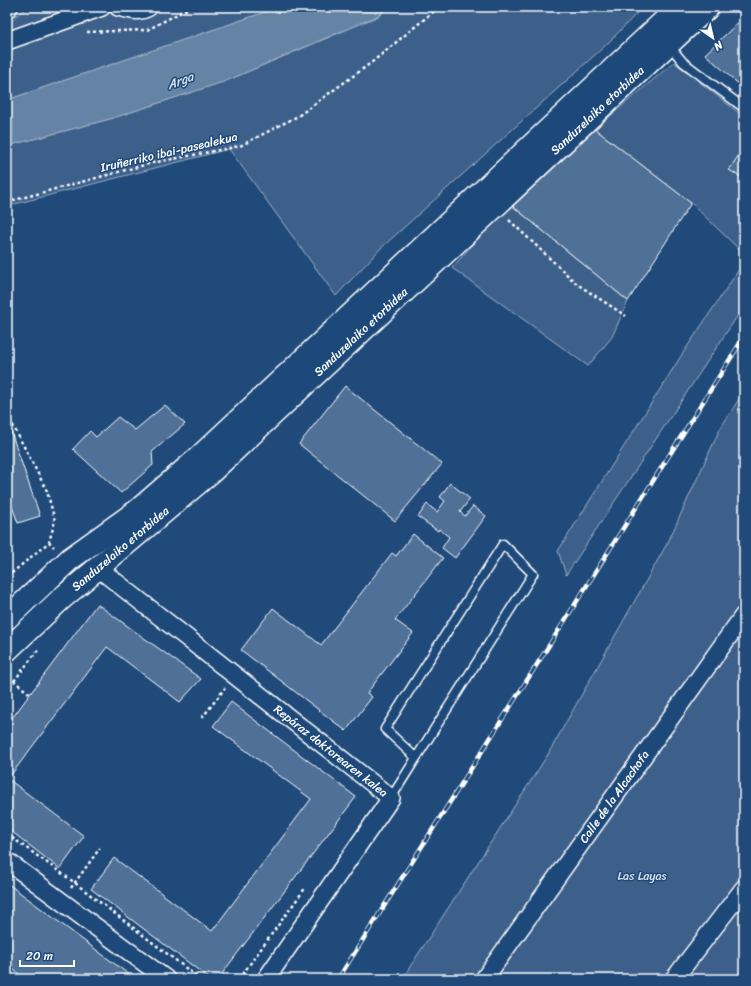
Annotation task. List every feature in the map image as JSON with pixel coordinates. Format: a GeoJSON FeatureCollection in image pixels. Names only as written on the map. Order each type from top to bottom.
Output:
{"type":"FeatureCollection","features":[{"type":"Feature","properties":{"kind":"main road","name":"Sanduzelaiko etorbidea"},"geometry":{"type":"LineString","coordinates":[[7,618],[70,559],[138,511],[196,460],[679,7]]}},
{"type":"Feature","properties":{"kind":"main road","name":"Sanduzelaiko etorbidea"},"geometry":{"type":"LineString","coordinates":[[7,650],[60,599],[211,472],[708,7]]}},
{"type":"Feature","properties":{"kind":"street"},"geometry":{"type":"LineString","coordinates":[[7,41],[102,7]]}},
{"type":"Feature","properties":{"kind":"street"},"geometry":{"type":"LineString","coordinates":[[118,7],[133,11],[150,7]]}},
{"type":"Feature","properties":{"kind":"street","name":"Repáraz doktorearen kalea"},"geometry":{"type":"LineString","coordinates":[[98,568],[391,798],[266,979]]}},
{"type":"Feature","properties":{"kind":"street","name":"Calle de la Alcachofa"},"geometry":{"type":"LineString","coordinates":[[484,979],[741,625]]}},
{"type":"Feature","properties":{"kind":"street"},"geometry":{"type":"LineString","coordinates":[[7,861],[161,977]]}},
{"type":"Feature","properties":{"kind":"street"},"geometry":{"type":"LineString","coordinates":[[674,979],[744,888]]}},
{"type":"Feature","properties":{"kind":"lane"},"geometry":{"type":"LineString","coordinates":[[668,44],[683,62],[744,108]]}},
{"type":"Feature","properties":{"kind":"lane"},"geometry":{"type":"LineString","coordinates":[[391,798],[533,574],[503,544],[385,729],[416,758]]}},
{"type":"Feature","properties":{"kind":"path"},"geometry":{"type":"LineString","coordinates":[[85,32],[147,30],[191,7]]}},
{"type":"Feature","properties":{"kind":"path","name":"Iruñerriko ibai-pasealekua"},"geometry":{"type":"LineString","coordinates":[[7,202],[152,162],[240,146],[298,116],[372,63],[439,7]]}},
{"type":"Feature","properties":{"kind":"path"},"geometry":{"type":"LineString","coordinates":[[495,207],[577,284],[626,316]]}},
{"type":"Feature","properties":{"kind":"path"},"geometry":{"type":"LineString","coordinates":[[7,414],[47,491],[55,521],[49,542],[7,577]]}},
{"type":"Feature","properties":{"kind":"path"},"geometry":{"type":"LineString","coordinates":[[49,542],[55,548]]}},
{"type":"Feature","properties":{"kind":"path"},"geometry":{"type":"LineString","coordinates":[[7,692],[41,646]]}},
{"type":"Feature","properties":{"kind":"path"},"geometry":{"type":"LineString","coordinates":[[14,681],[30,694]]}},
{"type":"Feature","properties":{"kind":"path"},"geometry":{"type":"LineString","coordinates":[[202,718],[226,687],[232,692]]}},
{"type":"Feature","properties":{"kind":"path"},"geometry":{"type":"LineString","coordinates":[[7,834],[75,883],[200,979]]}},
{"type":"Feature","properties":{"kind":"path"},"geometry":{"type":"LineString","coordinates":[[61,902],[100,848]]}},
{"type":"Feature","properties":{"kind":"path"},"geometry":{"type":"LineString","coordinates":[[239,979],[310,882]]}},
{"type":"Feature","properties":{"kind":"green space"},"geometry":{"type":"Polygon","coordinates":[[[28,7],[87,7],[15,32],[11,29],[11,22],[28,7]]]}},
{"type":"Feature","properties":{"kind":"green space"},"geometry":{"type":"Polygon","coordinates":[[[161,7],[280,7],[7,100],[7,49],[107,11],[116,11],[144,17],[161,7]]]}},
{"type":"Feature","properties":{"kind":"green space"},"geometry":{"type":"Polygon","coordinates":[[[388,7],[643,7],[606,45],[380,249],[336,296],[229,149],[7,206],[7,146],[110,119],[226,81],[379,16],[388,7]]]}},
{"type":"Feature","properties":{"kind":"green space"},"geometry":{"type":"Polygon","coordinates":[[[674,62],[744,117],[744,254],[691,203],[595,129],[674,62]]]}},
{"type":"Feature","properties":{"kind":"green space"},"geometry":{"type":"Polygon","coordinates":[[[509,203],[628,301],[612,337],[588,366],[452,268],[509,203]]]}},
{"type":"Feature","properties":{"kind":"green space"},"geometry":{"type":"Polygon","coordinates":[[[744,262],[744,306],[566,575],[558,551],[681,356],[744,262]]]}},
{"type":"Feature","properties":{"kind":"green space","name":"Las Layas"},"geometry":{"type":"Polygon","coordinates":[[[744,391],[744,979],[402,979],[547,756],[668,542],[720,429],[744,391]]]}},
{"type":"Feature","properties":{"kind":"water","name":"Arga"},"geometry":{"type":"Polygon","coordinates":[[[280,7],[388,7],[379,15],[226,81],[110,119],[7,146],[7,100],[280,7]]]}},
{"type":"Feature","properties":{"kind":"building"},"geometry":{"type":"Polygon","coordinates":[[[744,17],[744,89],[705,54],[744,17]]]}},
{"type":"Feature","properties":{"kind":"building"},"geometry":{"type":"Polygon","coordinates":[[[595,129],[691,203],[628,301],[509,203],[595,129]]]}},
{"type":"Feature","properties":{"kind":"building"},"geometry":{"type":"Polygon","coordinates":[[[744,147],[744,179],[729,170],[744,147]]]}},
{"type":"Feature","properties":{"kind":"building"},"geometry":{"type":"Polygon","coordinates":[[[345,386],[442,464],[395,521],[299,444],[345,386]]]}},
{"type":"Feature","properties":{"kind":"building"},"geometry":{"type":"Polygon","coordinates":[[[165,405],[185,424],[152,452],[153,465],[121,493],[73,449],[90,431],[96,437],[118,417],[135,430],[165,405]]]}},
{"type":"Feature","properties":{"kind":"building"},"geometry":{"type":"Polygon","coordinates":[[[9,426],[40,516],[18,523],[7,492],[7,427],[9,426]]]}},
{"type":"Feature","properties":{"kind":"building"},"geometry":{"type":"Polygon","coordinates":[[[450,483],[470,499],[460,512],[465,516],[473,506],[486,516],[455,558],[442,548],[449,537],[439,529],[438,531],[418,517],[427,504],[437,512],[445,501],[440,497],[450,483]]]}},
{"type":"Feature","properties":{"kind":"building"},"geometry":{"type":"Polygon","coordinates":[[[413,534],[443,558],[395,620],[413,633],[367,693],[372,697],[346,731],[241,650],[273,608],[321,645],[392,553],[396,556],[413,534]]]}},
{"type":"Feature","properties":{"kind":"building"},"geometry":{"type":"Polygon","coordinates":[[[97,604],[201,679],[180,702],[107,647],[8,779],[84,836],[60,869],[7,828],[7,725],[97,604]]]}},
{"type":"Feature","properties":{"kind":"building"},"geometry":{"type":"Polygon","coordinates":[[[231,702],[356,797],[218,979],[210,979],[91,889],[114,858],[212,931],[311,799],[213,726],[231,702]]]}},
{"type":"Feature","properties":{"kind":"building"},"geometry":{"type":"Polygon","coordinates":[[[7,883],[135,979],[26,979],[7,965],[7,883]]]}},
{"type":"Feature","properties":{"kind":"railway"},"geometry":{"type":"LineString","coordinates":[[338,979],[744,337]]}}]}
